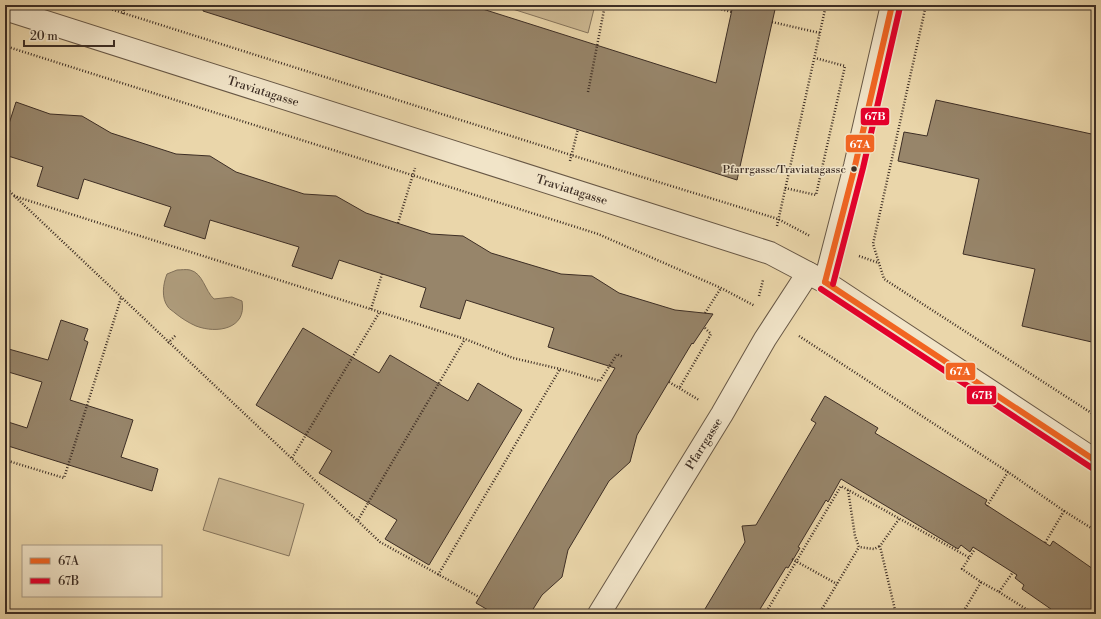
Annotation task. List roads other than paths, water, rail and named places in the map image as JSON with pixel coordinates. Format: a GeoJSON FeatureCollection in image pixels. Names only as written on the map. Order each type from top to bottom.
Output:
{"type":"FeatureCollection","features":[{"type":"Feature","properties":{"kind":"street","name":"Pfarrgasse"},"geometry":{"type":"LineString","coordinates":[[599,614],[718,421],[765,339],[776,322],[817,278],[833,249],[855,166],[892,5]]}},
{"type":"Feature","properties":{"kind":"street","name":"Traviatagasse"},"geometry":{"type":"LineString","coordinates":[[5,9],[770,253],[817,278],[1096,461]]}},
{"type":"Feature","properties":{"kind":"place","name":"Pfarrgasse/Traviatagasse"},"geometry":{"type":"Point","coordinates":[854,169]}}]}
